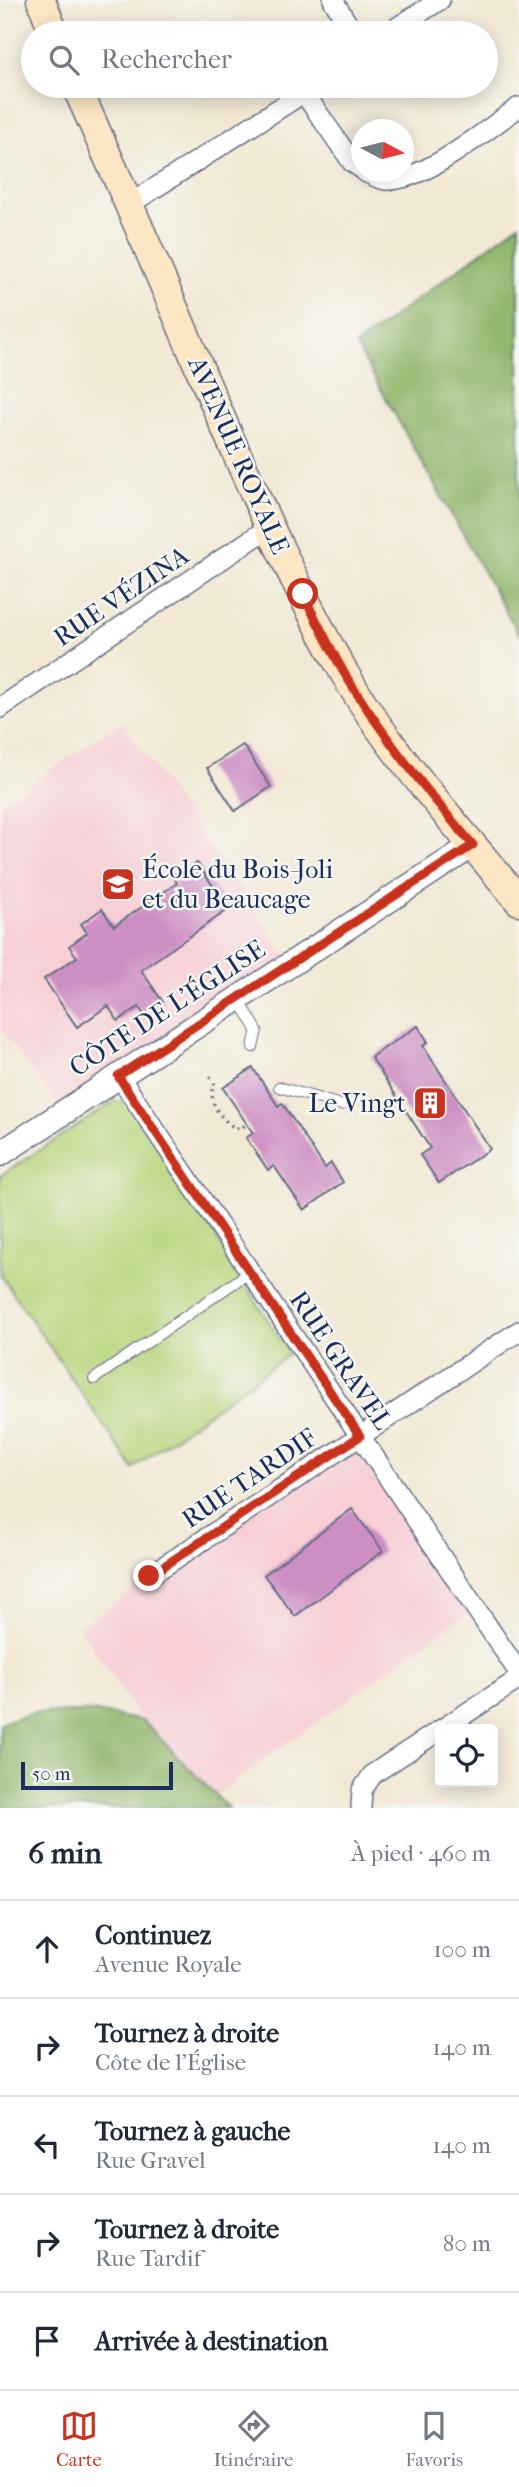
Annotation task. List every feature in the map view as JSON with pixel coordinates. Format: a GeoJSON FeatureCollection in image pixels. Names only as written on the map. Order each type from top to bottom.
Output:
{"type":"FeatureCollection","features":[{"type":"Feature","properties":{"kind":"main road"},"geometry":{"type":"LineString","coordinates":[[41,0],[49,21]]}},
{"type":"Feature","properties":{"kind":"main road","name":"AVENUE ROYALE"},"geometry":{"type":"LineString","coordinates":[[81,98],[270,527],[343,671],[382,731],[519,901]]}},
{"type":"Feature","properties":{"kind":"street"},"geometry":{"type":"LineString","coordinates":[[333,0],[346,21]]}},
{"type":"Feature","properties":{"kind":"street"},"geometry":{"type":"LineString","coordinates":[[407,21],[440,0]]}},
{"type":"Feature","properties":{"kind":"street"},"geometry":{"type":"LineString","coordinates":[[130,204],[296,98]]}},
{"type":"Feature","properties":{"kind":"street"},"geometry":{"type":"LineString","coordinates":[[314,98],[351,160]]}},
{"type":"Feature","properties":{"kind":"street"},"geometry":{"type":"LineString","coordinates":[[414,174],[431,167],[519,107]]}},
{"type":"Feature","properties":{"kind":"street","name":"RUE VÉZINA"},"geometry":{"type":"LineString","coordinates":[[0,708],[270,527]]}},
{"type":"Feature","properties":{"kind":"street","name":"CÔTE DE L'ÉGLISE"},"geometry":{"type":"LineString","coordinates":[[0,1154],[473,845]]}},
{"type":"Feature","properties":{"kind":"street","name":"RUE GRAVEL"},"geometry":{"type":"LineString","coordinates":[[118,1076],[519,1673]]}},
{"type":"Feature","properties":{"kind":"street","name":"RUE TARDIF"},"geometry":{"type":"LineString","coordinates":[[149,1576],[519,1331]]}},
{"type":"Feature","properties":{"kind":"street"},"geometry":{"type":"LineString","coordinates":[[450,1724],[519,1679]]}},
{"type":"Feature","properties":{"kind":"street"},"geometry":{"type":"LineString","coordinates":[[361,1808],[362,1790],[373,1774],[435,1734]]}},
{"type":"Feature","properties":{"kind":"lane"},"geometry":{"type":"LineString","coordinates":[[237,998],[257,1030],[253,1047]]}},
{"type":"Feature","properties":{"kind":"lane"},"geometry":{"type":"LineString","coordinates":[[279,1087],[341,1105]]}},
{"type":"Feature","properties":{"kind":"lane"},"geometry":{"type":"LineString","coordinates":[[94,1379],[250,1272]]}},
{"type":"Feature","properties":{"kind":"path"},"geometry":{"type":"LineString","coordinates":[[210,1077],[215,1085],[211,1093],[212,1102],[222,1117],[235,1128],[242,1128],[246,1124]]}},
{"type":"Feature","properties":{"kind":"shaded area","name":"École du Bois-Joli et du Beaucage"},"geometry":{"type":"Polygon","coordinates":[[[122,721],[291,963],[63,1113],[0,1028],[0,805],[122,721]]]}},
{"type":"Feature","properties":{"kind":"shaded area"},"geometry":{"type":"Polygon","coordinates":[[[360,1436],[475,1607],[200,1807],[79,1627],[360,1436]]]}},
{"type":"Feature","properties":{"kind":"green space"},"geometry":{"type":"Polygon","coordinates":[[[519,224],[519,635],[356,345],[519,224]]]}},
{"type":"Feature","properties":{"kind":"green space"},"geometry":{"type":"Polygon","coordinates":[[[115,1101],[133,1103],[289,1354],[133,1468],[0,1274],[0,1176],[115,1101]]]}},
{"type":"Feature","properties":{"kind":"green space"},"geometry":{"type":"Polygon","coordinates":[[[96,1712],[143,1721],[228,1808],[0,1808],[0,1723],[34,1713],[96,1712]]]}},
{"type":"Feature","properties":{"kind":"building"},"geometry":{"type":"Polygon","coordinates":[[[243,745],[271,787],[235,811],[207,768],[243,745]]]}},
{"type":"Feature","properties":{"kind":"building"},"geometry":{"type":"Polygon","coordinates":[[[197,863],[229,909],[141,970],[163,1002],[144,1015],[139,1007],[118,1021],[108,1006],[77,1027],[44,979],[77,957],[69,946],[87,933],[81,924],[102,909],[114,926],[177,883],[175,879],[197,863]]]}},
{"type":"Feature","properties":{"kind":"building","name":"Le Vingt"},"geometry":{"type":"Polygon","coordinates":[[[418,1026],[428,1042],[423,1046],[490,1149],[439,1183],[420,1155],[430,1148],[371,1057],[418,1026]]]}},
{"type":"Feature","properties":{"kind":"building"},"geometry":{"type":"Polygon","coordinates":[[[253,1068],[278,1106],[282,1103],[325,1168],[331,1163],[343,1182],[304,1210],[274,1166],[268,1170],[246,1138],[253,1133],[223,1088],[253,1068]]]}},
{"type":"Feature","properties":{"kind":"building"},"geometry":{"type":"Polygon","coordinates":[[[352,1509],[383,1551],[295,1616],[264,1575],[352,1509]]]}},
{"type":"Feature","properties":{"kind":"place","name":"École du Bois-Joli et du Beaucage"},"geometry":{"type":"Point","coordinates":[118,884]}},
{"type":"Feature","properties":{"kind":"place","name":"Le Vingt"},"geometry":{"type":"Point","coordinates":[430,1103]}},
{"type":"Feature","properties":{"kind":"route"},"geometry":{"type":"LineString","coordinates":[[149,1576],[360,1436],[118,1076],[473,845],[382,731],[343,671],[303,594]]}}]}
